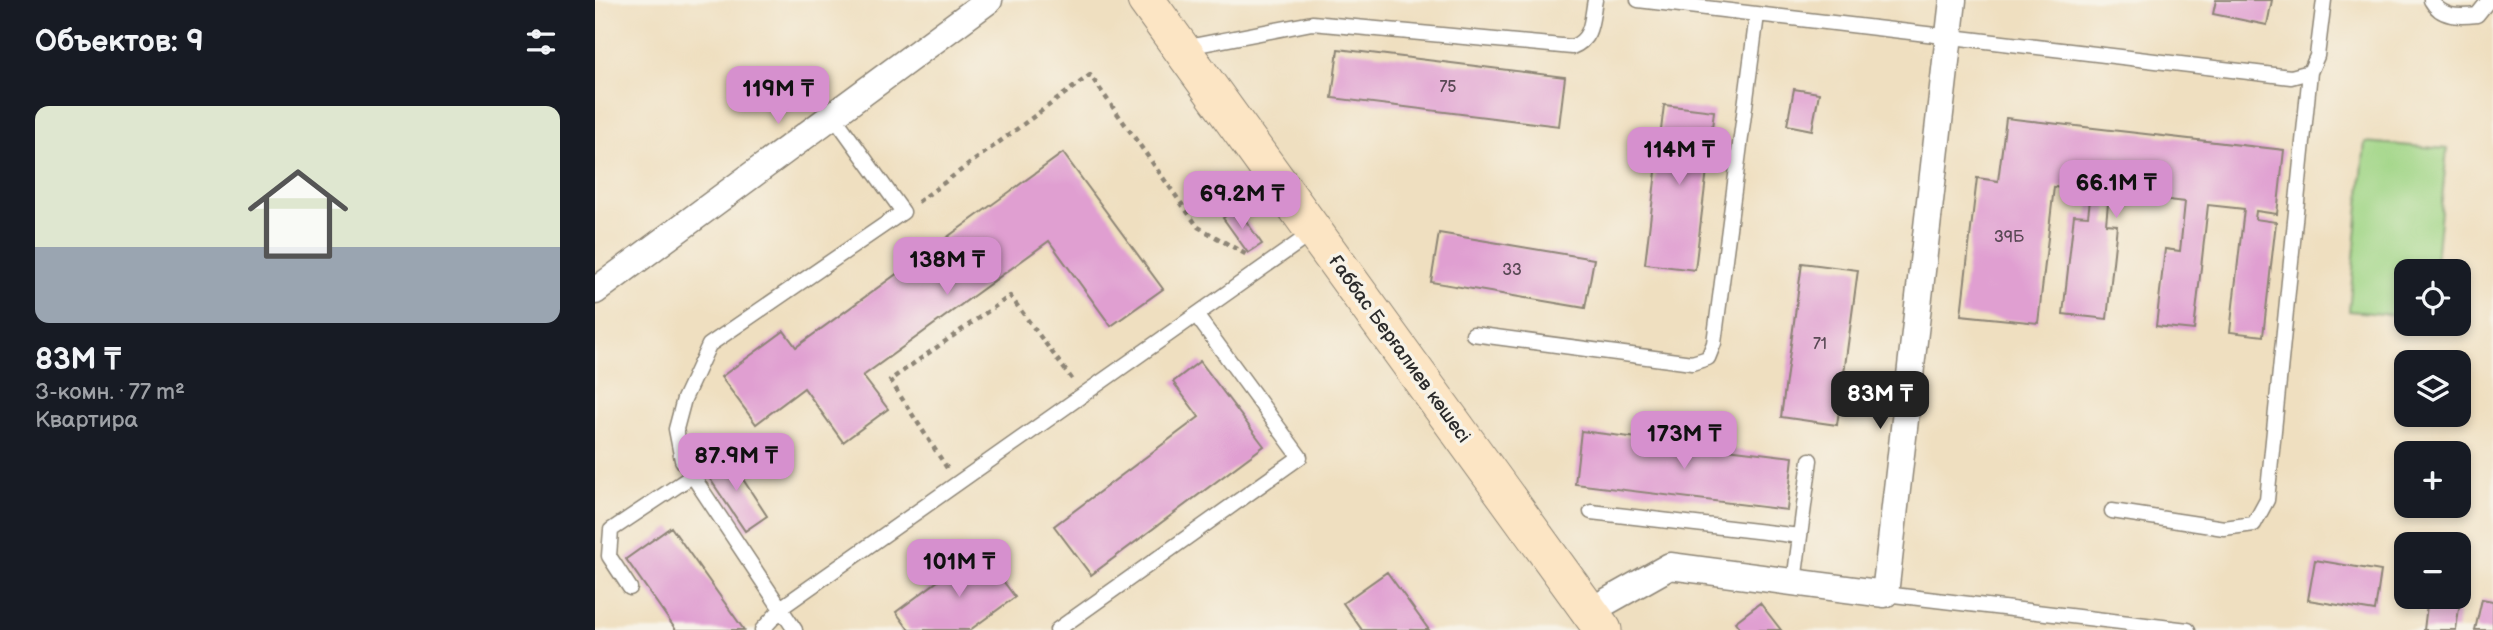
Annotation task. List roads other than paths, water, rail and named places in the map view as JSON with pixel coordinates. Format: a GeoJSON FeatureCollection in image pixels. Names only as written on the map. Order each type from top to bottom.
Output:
{"type":"FeatureCollection","features":[{"type":"Feature","properties":{"kind":"main road","name":"Ғаббас Берғалиев көшесі"},"geometry":{"type":"LineString","coordinates":[[1146,0],[1596,621]]}},
{"type":"Feature","properties":{"kind":"street"},"geometry":{"type":"LineString","coordinates":[[595,291],[989,0]]}},
{"type":"Feature","properties":{"kind":"street"},"geometry":{"type":"LineString","coordinates":[[1596,621],[1670,566],[1885,594],[1954,0]]}},
{"type":"Feature","properties":{"kind":"lane"},"geometry":{"type":"LineString","coordinates":[[1179,48],[1312,23],[1572,47],[1583,43],[1589,34],[1595,0]]}},
{"type":"Feature","properties":{"kind":"lane"},"geometry":{"type":"LineString","coordinates":[[1637,0],[1949,39],[2291,77],[2310,72]]}},
{"type":"Feature","properties":{"kind":"lane"},"geometry":{"type":"LineString","coordinates":[[2112,511],[2224,528],[2254,524],[2267,500],[2310,72],[2317,56],[2324,0]]}},
{"type":"Feature","properties":{"kind":"lane"},"geometry":{"type":"LineString","coordinates":[[2431,0],[2435,7],[2456,18],[2477,15],[2489,0]]}},
{"type":"Feature","properties":{"kind":"lane"},"geometry":{"type":"LineString","coordinates":[[1473,334],[1692,363],[1708,358],[1714,343],[1757,15]]}},
{"type":"Feature","properties":{"kind":"lane"},"geometry":{"type":"LineString","coordinates":[[795,630],[682,460],[676,429],[684,399],[709,345],[903,212],[833,115]]}},
{"type":"Feature","properties":{"kind":"lane"},"geometry":{"type":"LineString","coordinates":[[762,630],[781,610],[1314,233]]}},
{"type":"Feature","properties":{"kind":"lane"},"geometry":{"type":"LineString","coordinates":[[1057,630],[1300,457],[1196,315]]}},
{"type":"Feature","properties":{"kind":"lane"},"geometry":{"type":"LineString","coordinates":[[1794,582],[1810,460]]}},
{"type":"Feature","properties":{"kind":"lane"},"geometry":{"type":"LineString","coordinates":[[630,588],[609,556],[611,530],[692,476]]}},
{"type":"Feature","properties":{"kind":"lane"},"geometry":{"type":"LineString","coordinates":[[1591,512],[1800,536]]}},
{"type":"Feature","properties":{"kind":"lane"},"geometry":{"type":"LineString","coordinates":[[1885,594],[2188,630]]}}]}
